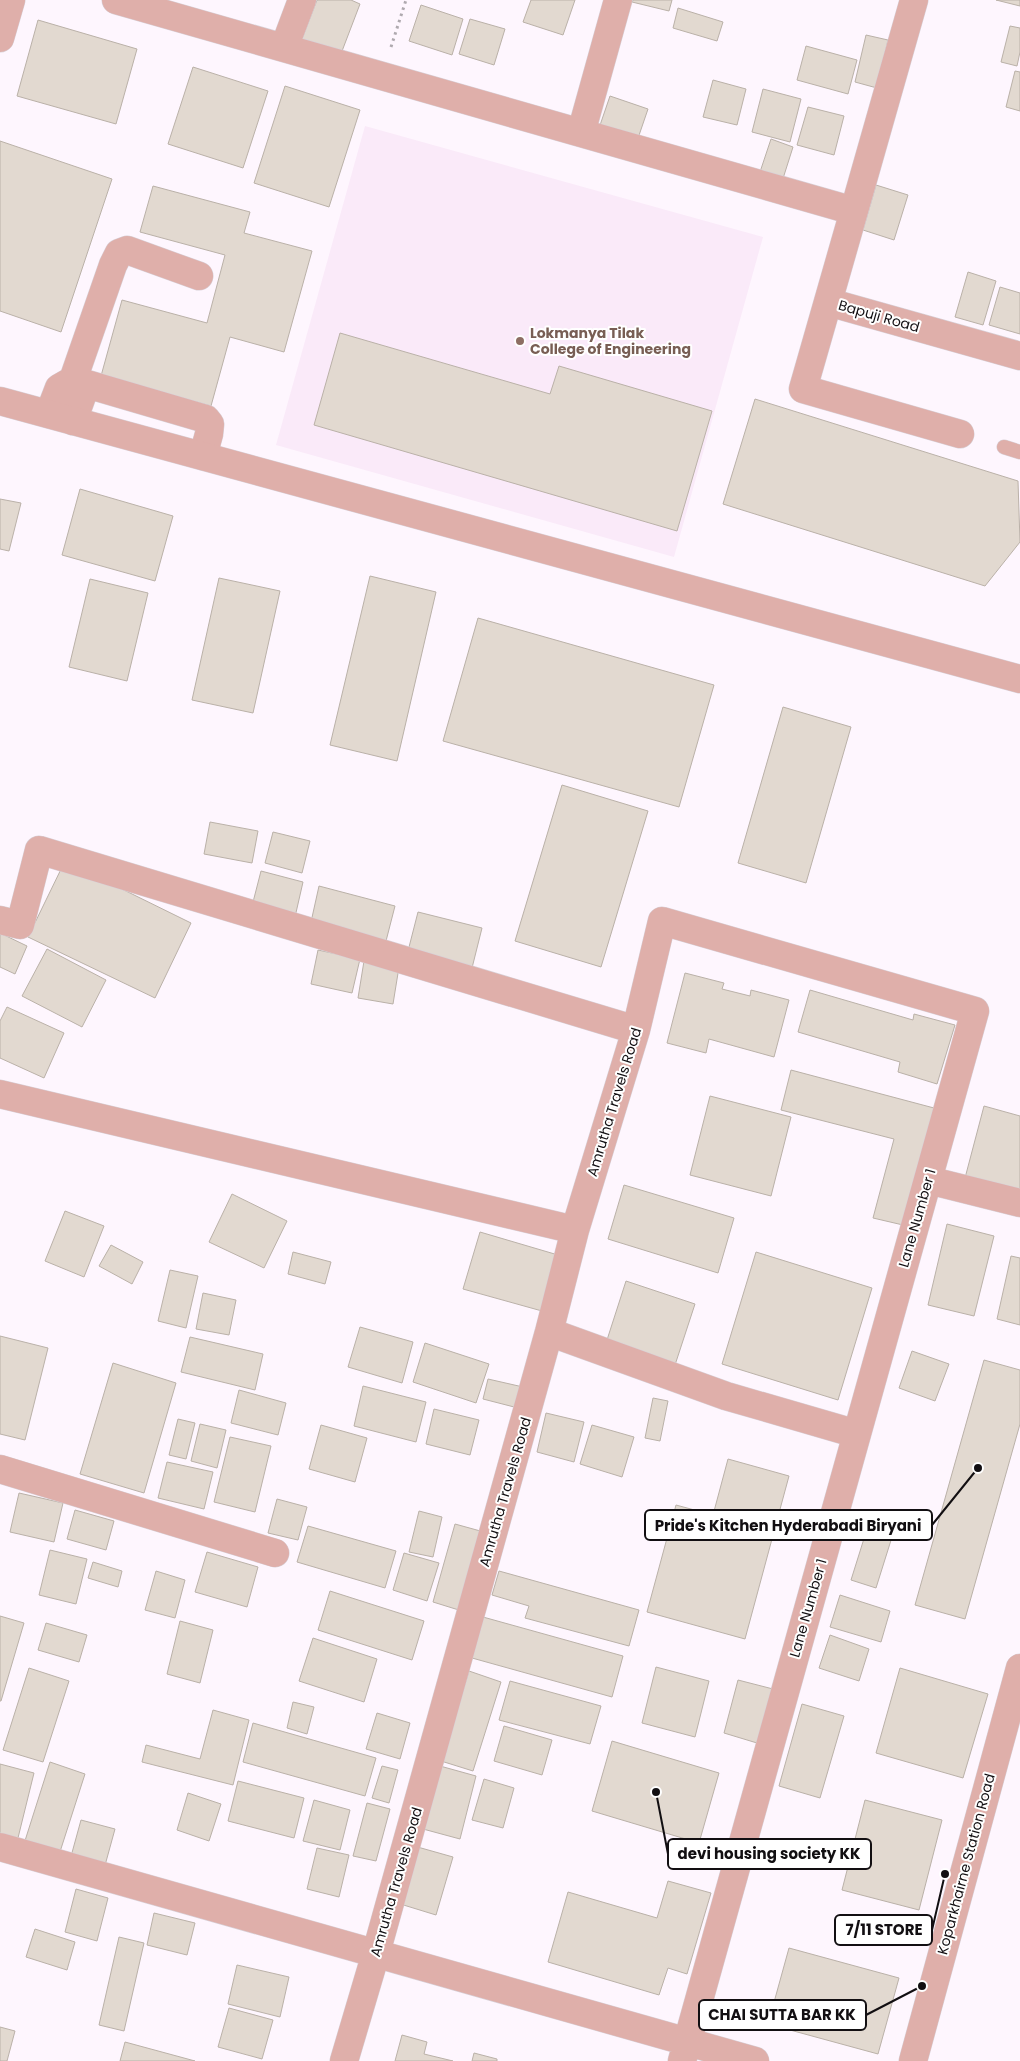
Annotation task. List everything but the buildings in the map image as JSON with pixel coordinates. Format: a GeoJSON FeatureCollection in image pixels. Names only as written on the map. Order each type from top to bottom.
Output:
{"type":"FeatureCollection","features":[{"type":"Feature","properties":{"kind":"street"},"geometry":{"type":"LineString","coordinates":[[0,38],[10,0]]}},
{"type":"Feature","properties":{"kind":"street"},"geometry":{"type":"LineString","coordinates":[[116,0],[854,211]]}},
{"type":"Feature","properties":{"kind":"street"},"geometry":{"type":"LineString","coordinates":[[284,48],[302,0]]}},
{"type":"Feature","properties":{"kind":"street"},"geometry":{"type":"LineString","coordinates":[[581,133],[618,0]]}},
{"type":"Feature","properties":{"kind":"street","name":"Bapuji Road"},"geometry":{"type":"LineString","coordinates":[[914,0],[828,302],[1020,356]]}},
{"type":"Feature","properties":{"kind":"street"},"geometry":{"type":"LineString","coordinates":[[61,418],[59,388],[73,380],[113,265],[119,253],[127,250],[200,276]]}},
{"type":"Feature","properties":{"kind":"street"},"geometry":{"type":"LineString","coordinates":[[828,302],[804,389],[960,434]]}},
{"type":"Feature","properties":{"kind":"street"},"geometry":{"type":"LineString","coordinates":[[73,380],[206,419],[210,424],[203,456]]}},
{"type":"Feature","properties":{"kind":"street"},"geometry":{"type":"LineString","coordinates":[[0,401],[1020,679]]}},
{"type":"Feature","properties":{"kind":"street"},"geometry":{"type":"LineString","coordinates":[[0,920],[20,925],[39,850],[636,1030]]}},
{"type":"Feature","properties":{"kind":"street","name":"Amrutha Travels Road"},"geometry":{"type":"LineString","coordinates":[[344,2061],[376,1953],[549,1332],[575,1230],[636,1030],[662,921],[975,1011]]}},
{"type":"Feature","properties":{"kind":"street","name":"Lane Number 1"},"geometry":{"type":"LineString","coordinates":[[685,2051],[975,1011]]}},
{"type":"Feature","properties":{"kind":"street"},"geometry":{"type":"LineString","coordinates":[[0,1094],[575,1230]]}},
{"type":"Feature","properties":{"kind":"street"},"geometry":{"type":"LineString","coordinates":[[928,1180],[1020,1203]]}},
{"type":"Feature","properties":{"kind":"street"},"geometry":{"type":"LineString","coordinates":[[549,1332],[726,1396],[857,1434]]}},
{"type":"Feature","properties":{"kind":"street"},"geometry":{"type":"LineString","coordinates":[[0,1469],[275,1553]]}},
{"type":"Feature","properties":{"kind":"street","name":"Koparkhairne Station Road"},"geometry":{"type":"LineString","coordinates":[[913,2061],[1020,1669]]}},
{"type":"Feature","properties":{"kind":"street"},"geometry":{"type":"LineString","coordinates":[[0,1847],[376,1953],[685,2051],[755,2061]]}},
{"type":"Feature","properties":{"kind":"lane"},"geometry":{"type":"LineString","coordinates":[[1004,447],[1020,452]]}},
{"type":"Feature","properties":{"kind":"path"},"geometry":{"type":"LineString","coordinates":[[382,76],[406,0]]}},
{"type":"Feature","properties":{"kind":"shaded area","name":"Lokmanya Tilak College of Engineering"},"geometry":{"type":"Polygon","coordinates":[[[365,126],[763,237],[674,557],[276,445],[365,126]]]}},
{"type":"Feature","properties":{"kind":"place","name":"Lokmanya Tilak College of Engineering"},"geometry":{"type":"Point","coordinates":[520,341]}},
{"type":"Feature","properties":{"kind":"place","name":"Pride's Kitchen Hyderabadi Biryani"},"geometry":{"type":"Point","coordinates":[978,1468]}},
{"type":"Feature","properties":{"kind":"place","name":"devi housing society KK"},"geometry":{"type":"Point","coordinates":[656,1792]}},
{"type":"Feature","properties":{"kind":"place","name":"7/11 STORE"},"geometry":{"type":"Point","coordinates":[945,1874]}},
{"type":"Feature","properties":{"kind":"place","name":"CHAI SUTTA BAR KK"},"geometry":{"type":"Point","coordinates":[922,1986]}}]}
